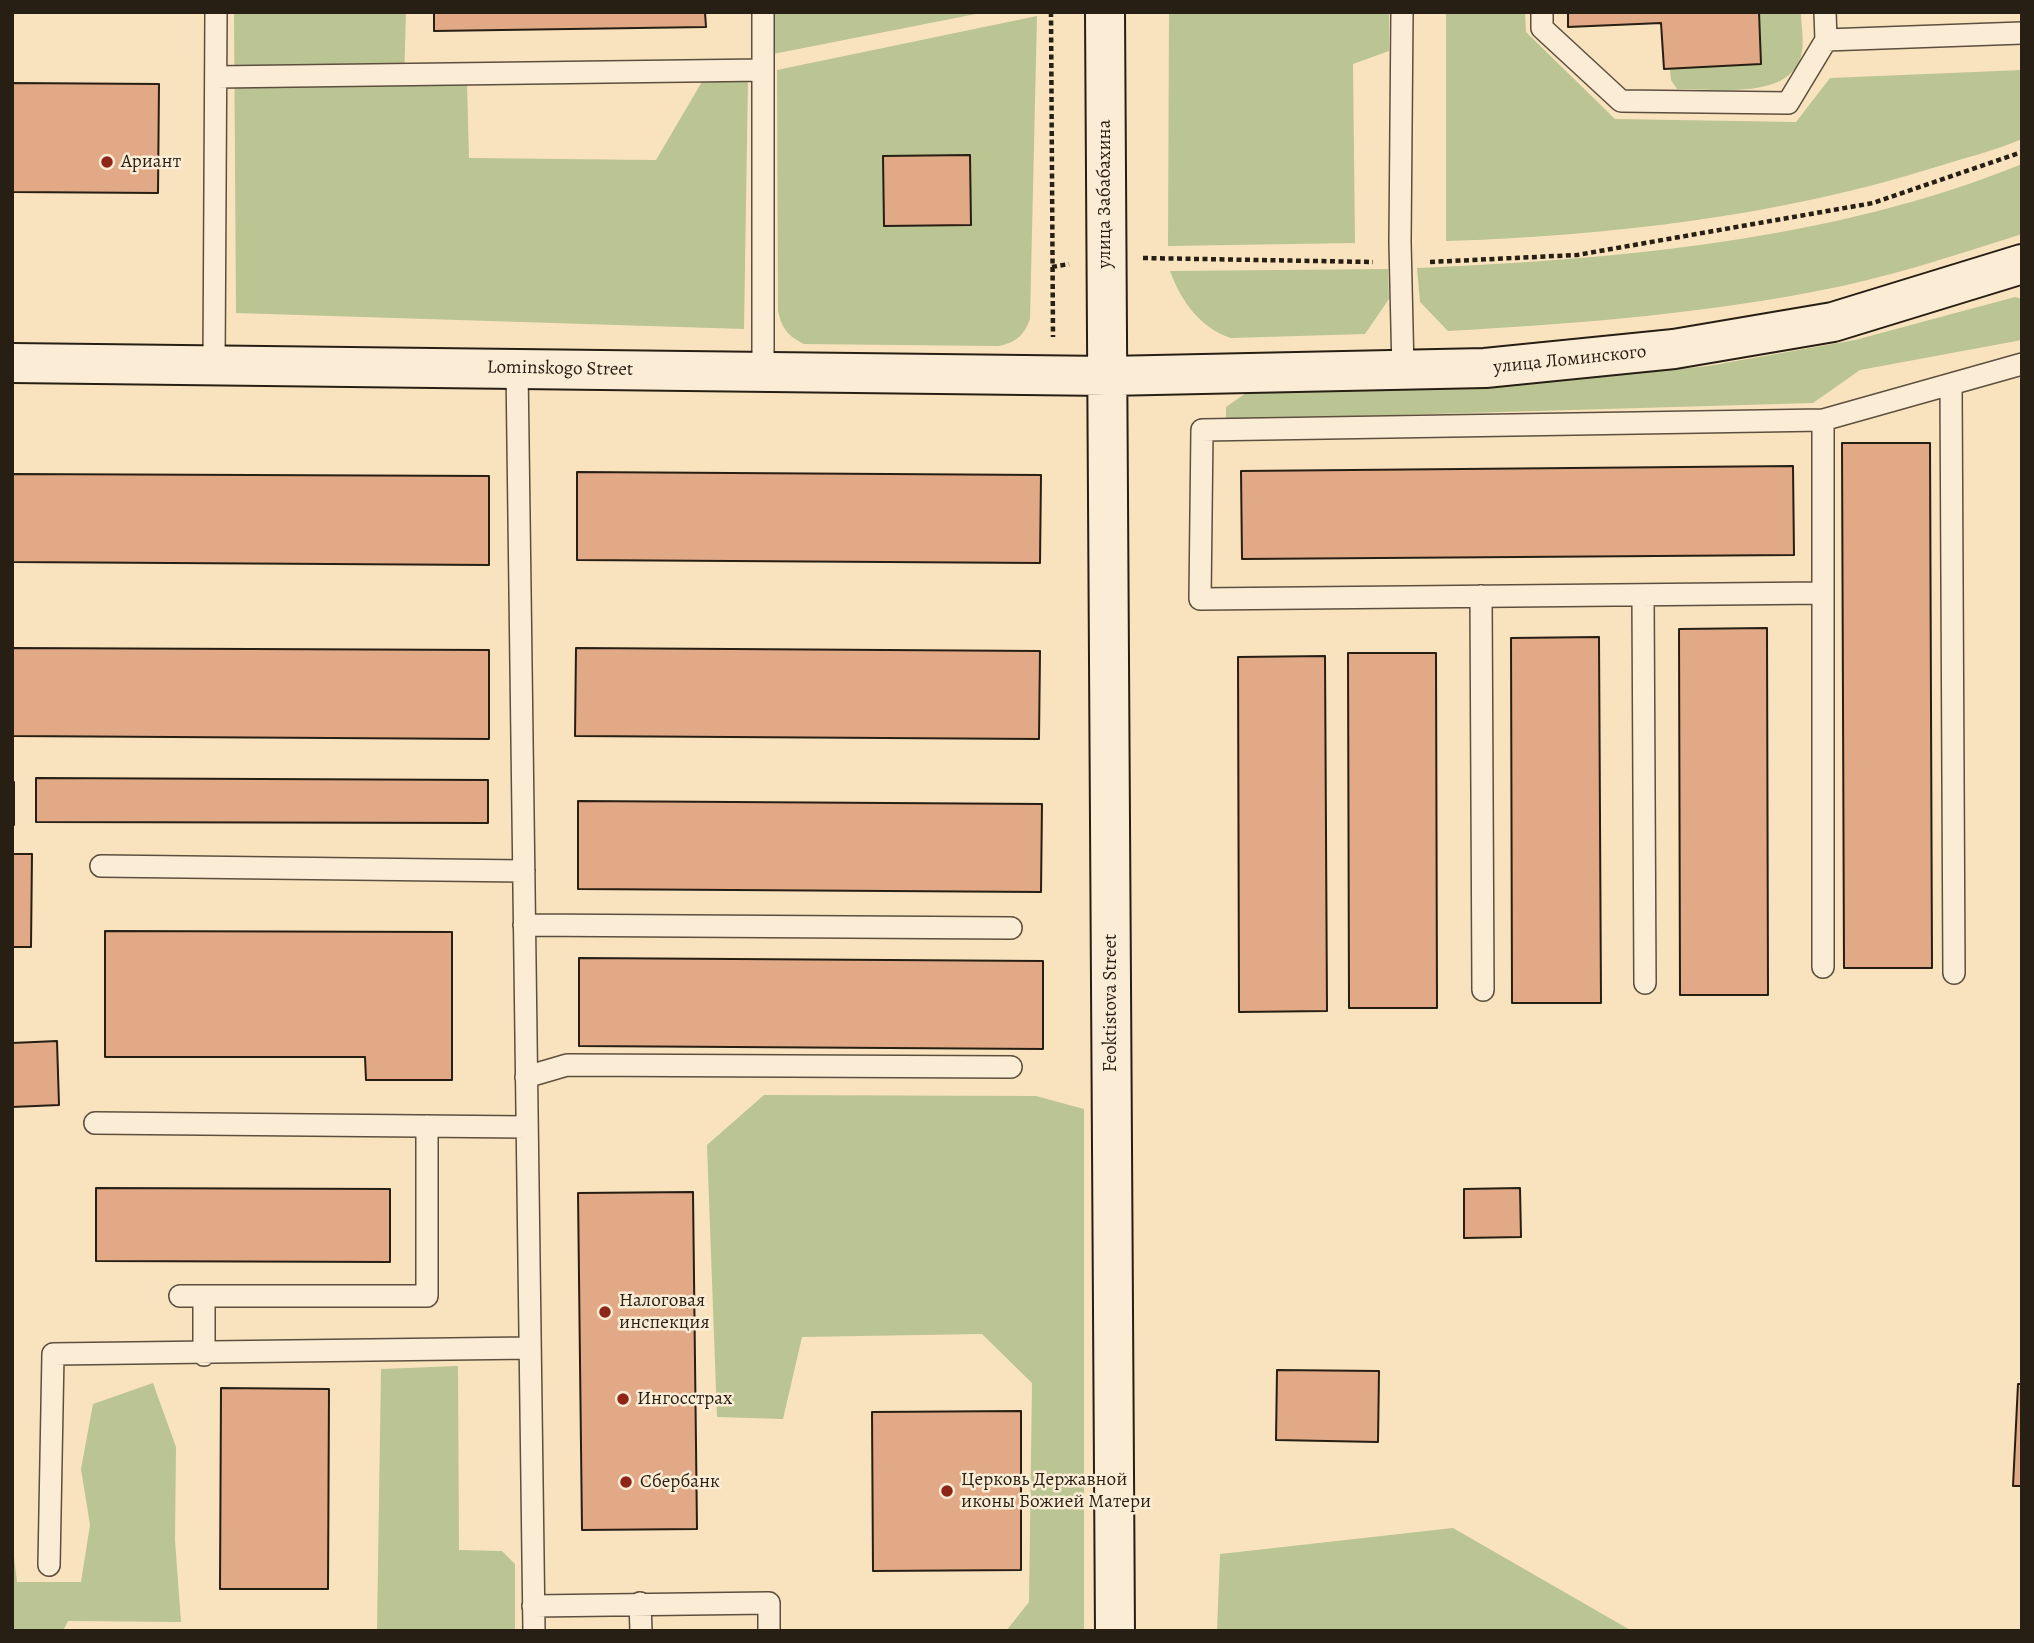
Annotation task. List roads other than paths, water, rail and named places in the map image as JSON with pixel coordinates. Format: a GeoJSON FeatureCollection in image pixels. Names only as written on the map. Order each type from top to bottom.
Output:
{"type":"FeatureCollection","features":[{"type":"Feature","properties":{"kind":"street","name":"улица Забабахина"},"geometry":{"type":"LineString","coordinates":[[1105,12],[1108,376]]}},
{"type":"Feature","properties":{"kind":"street","name":"улица Ломинского"},"geometry":{"type":"LineString","coordinates":[[1108,376],[1485,368],[1701,345],[1833,322],[2022,264]]}},
{"type":"Feature","properties":{"kind":"street","name":"Lominskogo Street"},"geometry":{"type":"LineString","coordinates":[[12,363],[1108,376]]}},
{"type":"Feature","properties":{"kind":"street","name":"Feoktistova Street"},"geometry":{"type":"LineString","coordinates":[[1108,376],[1115,1631]]}},
{"type":"Feature","properties":{"kind":"lane"},"geometry":{"type":"LineString","coordinates":[[214,365],[216,12]]}},
{"type":"Feature","properties":{"kind":"lane"},"geometry":{"type":"LineString","coordinates":[[763,12],[763,372]]}},
{"type":"Feature","properties":{"kind":"lane"},"geometry":{"type":"LineString","coordinates":[[1402,12],[1400,263],[1403,371]]}},
{"type":"Feature","properties":{"kind":"lane"},"geometry":{"type":"LineString","coordinates":[[1542,12],[1542,28],[1621,101],[1788,103],[1826,40],[1825,12]]}},
{"type":"Feature","properties":{"kind":"lane"},"geometry":{"type":"LineString","coordinates":[[1826,40],[2022,33]]}},
{"type":"Feature","properties":{"kind":"lane"},"geometry":{"type":"LineString","coordinates":[[216,77],[763,70]]}},
{"type":"Feature","properties":{"kind":"lane"},"geometry":{"type":"LineString","coordinates":[[1823,593],[1200,599],[1202,430],[1824,419],[2022,365]]}},
{"type":"Feature","properties":{"kind":"lane"},"geometry":{"type":"LineString","coordinates":[[517,368],[534,1631]]}},
{"type":"Feature","properties":{"kind":"lane"},"geometry":{"type":"LineString","coordinates":[[1951,384],[1954,973]]}},
{"type":"Feature","properties":{"kind":"lane"},"geometry":{"type":"LineString","coordinates":[[1822,967],[1824,419]]}},
{"type":"Feature","properties":{"kind":"lane"},"geometry":{"type":"LineString","coordinates":[[1643,595],[1645,983]]}},
{"type":"Feature","properties":{"kind":"lane"},"geometry":{"type":"LineString","coordinates":[[1481,596],[1483,990]]}},
{"type":"Feature","properties":{"kind":"lane"},"geometry":{"type":"LineString","coordinates":[[101,866],[524,871]]}},
{"type":"Feature","properties":{"kind":"lane"},"geometry":{"type":"LineString","coordinates":[[524,925],[1012,928]]}},
{"type":"Feature","properties":{"kind":"lane"},"geometry":{"type":"LineString","coordinates":[[526,1077],[567,1065],[1011,1067]]}},
{"type":"Feature","properties":{"kind":"lane"},"geometry":{"type":"LineString","coordinates":[[95,1123],[527,1127]]}},
{"type":"Feature","properties":{"kind":"lane"},"geometry":{"type":"LineString","coordinates":[[180,1296],[427,1296],[427,1126]]}},
{"type":"Feature","properties":{"kind":"lane"},"geometry":{"type":"LineString","coordinates":[[204,1296],[204,1354]]}},
{"type":"Feature","properties":{"kind":"lane"},"geometry":{"type":"LineString","coordinates":[[49,1565],[53,1354],[530,1348]]}},
{"type":"Feature","properties":{"kind":"lane"},"geometry":{"type":"LineString","coordinates":[[640,1603],[640,1631]]}},
{"type":"Feature","properties":{"kind":"lane"},"geometry":{"type":"LineString","coordinates":[[533,1606],[769,1603],[769,1631]]}},
{"type":"Feature","properties":{"kind":"place","name":"Ариант"},"geometry":{"type":"Point","coordinates":[107,162]}},
{"type":"Feature","properties":{"kind":"place","name":"Налоговая инспекция"},"geometry":{"type":"Point","coordinates":[605,1312]}},
{"type":"Feature","properties":{"kind":"place","name":"Ингосстрах"},"geometry":{"type":"Point","coordinates":[623,1399]}},
{"type":"Feature","properties":{"kind":"place","name":"Сбербанк"},"geometry":{"type":"Point","coordinates":[626,1482]}},
{"type":"Feature","properties":{"kind":"place","name":"Церковь Державной иконы Божией Матери"},"geometry":{"type":"Point","coordinates":[947,1491]}}]}
